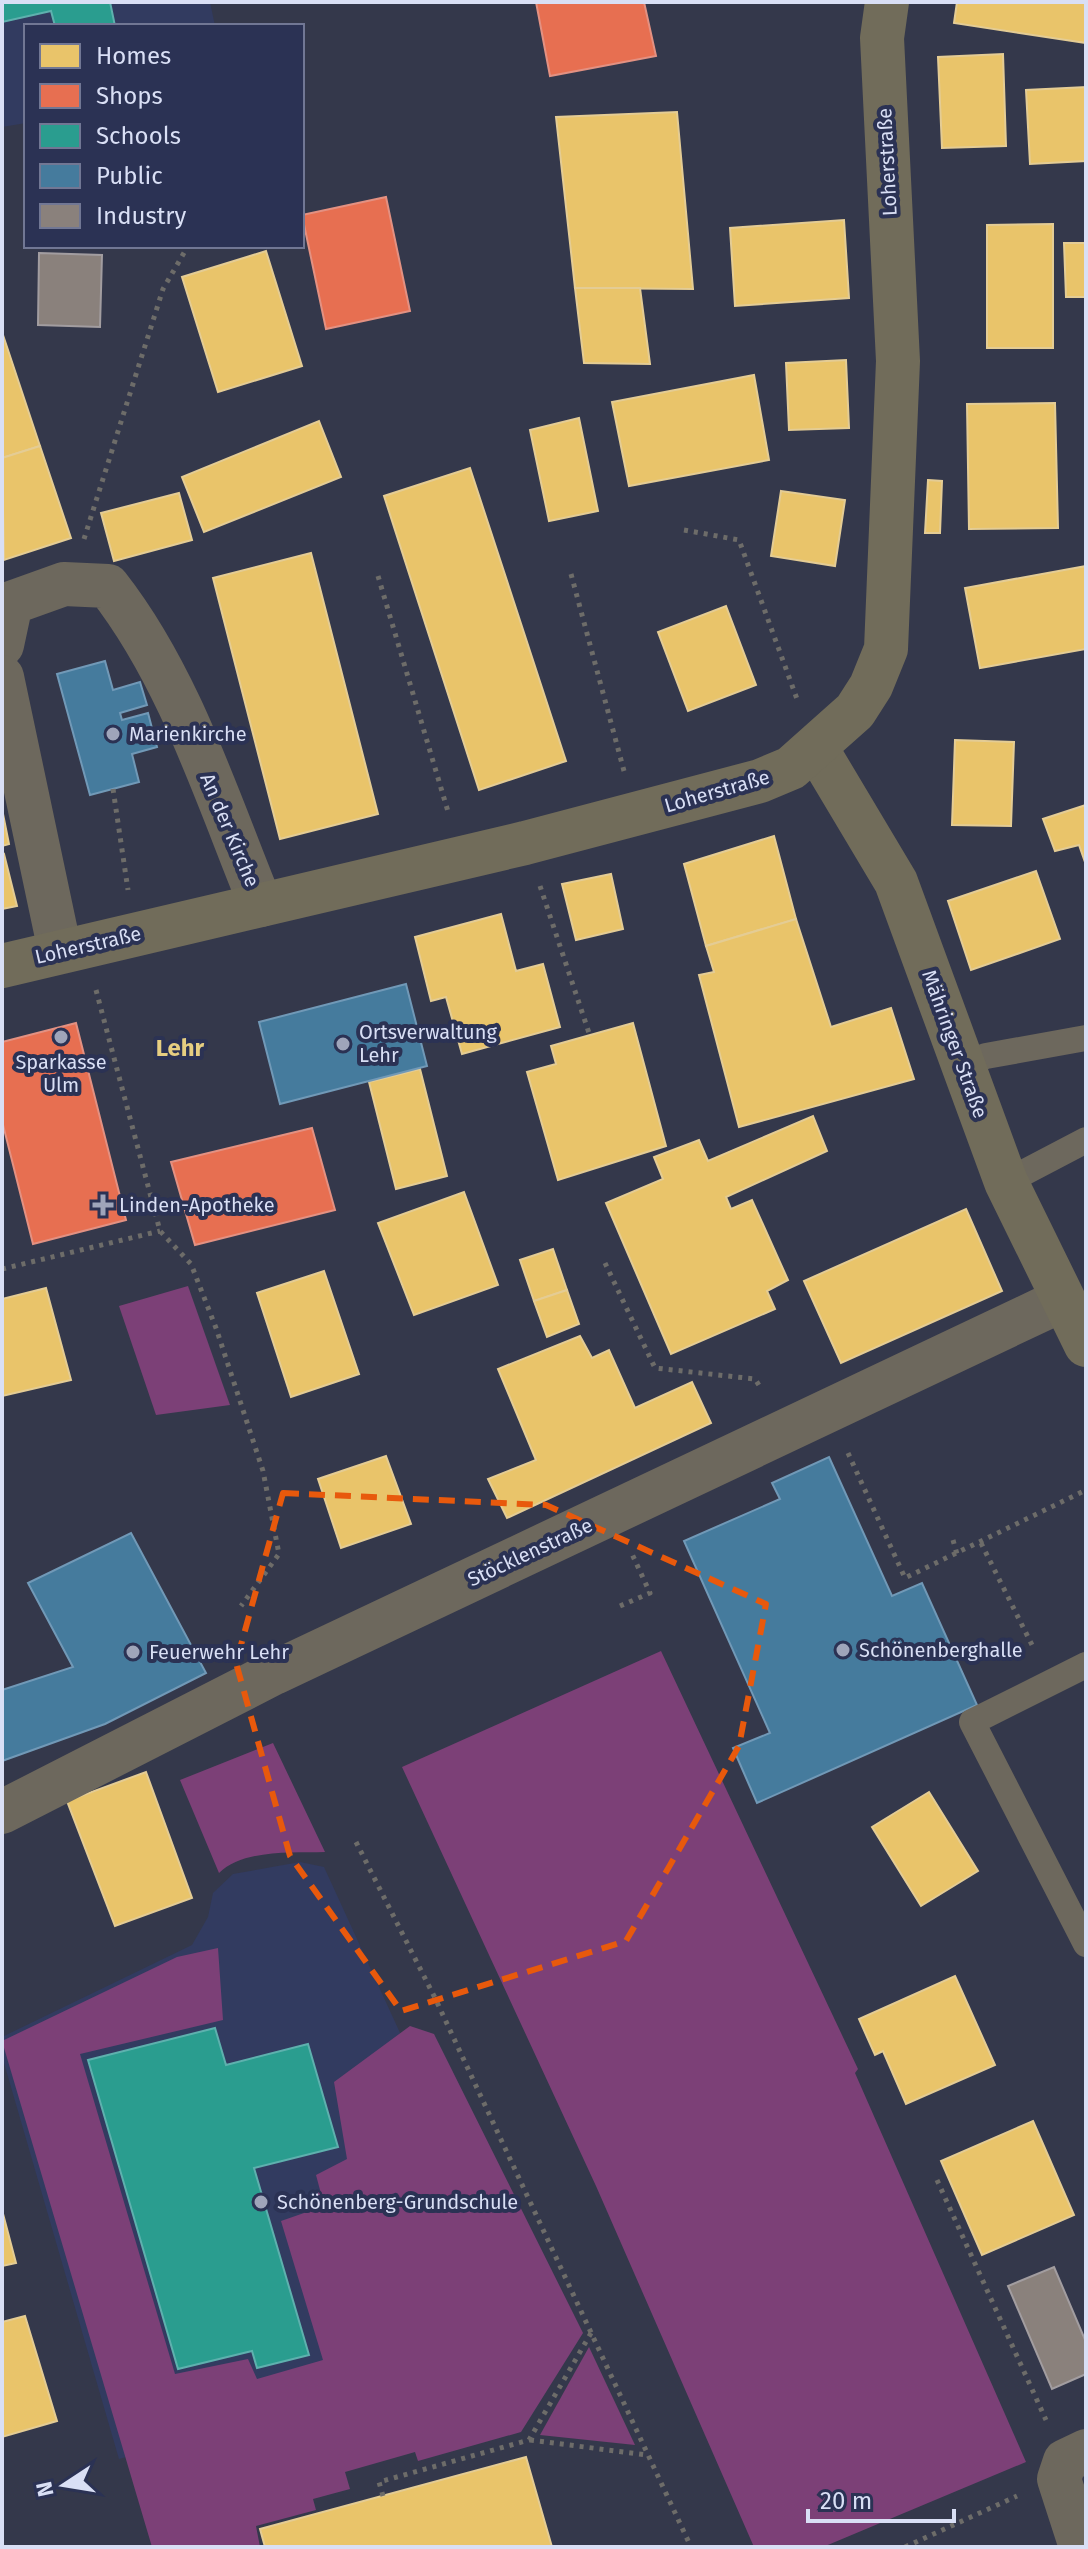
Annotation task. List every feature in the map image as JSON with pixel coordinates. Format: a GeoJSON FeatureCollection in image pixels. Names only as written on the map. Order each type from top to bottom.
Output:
{"type":"FeatureCollection","features":[{"type":"Feature","properties":{"kind":"street","name":"Loherstraße"},"geometry":{"type":"LineString","coordinates":[[2,966],[525,843],[760,781],[791,768],[855,711],[871,686],[886,649],[898,405],[882,38],[887,2]]}},
{"type":"Feature","properties":{"kind":"street","name":"An der Kirche"},"geometry":{"type":"LineString","coordinates":[[2,645],[11,603],[64,584],[108,586],[138,625],[174,698],[261,905]]}},
{"type":"Feature","properties":{"kind":"street"},"geometry":{"type":"LineString","coordinates":[[2,677],[60,951]]}},
{"type":"Feature","properties":{"kind":"street","name":"Mähringer Straße"},"geometry":{"type":"LineString","coordinates":[[816,748],[896,882],[1006,1182],[1086,1345]]}},
{"type":"Feature","properties":{"kind":"street","name":"Stöcklenstraße"},"geometry":{"type":"LineString","coordinates":[[2,1812],[274,1673],[1062,1300]]}},
{"type":"Feature","properties":{"kind":"street"},"geometry":{"type":"LineString","coordinates":[[1070,2464],[1081,2547]]}},
{"type":"Feature","properties":{"kind":"lane"},"geometry":{"type":"LineString","coordinates":[[961,1065],[986,1056],[1086,1038]]}},
{"type":"Feature","properties":{"kind":"lane"},"geometry":{"type":"LineString","coordinates":[[1006,1182],[1086,1140]]}},
{"type":"Feature","properties":{"kind":"lane"},"geometry":{"type":"LineString","coordinates":[[1086,1665],[972,1722],[1086,1944]]}},
{"type":"Feature","properties":{"kind":"path"},"geometry":{"type":"LineString","coordinates":[[64,584],[92,520],[163,289],[187,248]]}},
{"type":"Feature","properties":{"kind":"path"},"geometry":{"type":"LineString","coordinates":[[684,530],[739,540],[816,748]]}},
{"type":"Feature","properties":{"kind":"path"},"geometry":{"type":"LineString","coordinates":[[571,574],[636,814]]}},
{"type":"Feature","properties":{"kind":"path"},"geometry":{"type":"LineString","coordinates":[[378,576],[461,858]]}},
{"type":"Feature","properties":{"kind":"path"},"geometry":{"type":"LineString","coordinates":[[113,789],[135,934]]}},
{"type":"Feature","properties":{"kind":"path"},"geometry":{"type":"LineString","coordinates":[[525,843],[589,1033]]}},
{"type":"Feature","properties":{"kind":"path"},"geometry":{"type":"LineString","coordinates":[[101,1013],[160,1231],[191,1264],[263,1471],[279,1554],[241,1606]]}},
{"type":"Feature","properties":{"kind":"path"},"geometry":{"type":"LineString","coordinates":[[2,1269],[160,1231]]}},
{"type":"Feature","properties":{"kind":"path"},"geometry":{"type":"LineString","coordinates":[[605,1263],[655,1368],[755,1379],[790,1430]]}},
{"type":"Feature","properties":{"kind":"path"},"geometry":{"type":"LineString","coordinates":[[829,1411],[905,1578],[1086,1490]]}},
{"type":"Feature","properties":{"kind":"path"},"geometry":{"type":"LineString","coordinates":[[613,1513],[650,1593],[620,1606]]}},
{"type":"Feature","properties":{"kind":"path"},"geometry":{"type":"LineString","coordinates":[[953,1540],[957,1554]]}},
{"type":"Feature","properties":{"kind":"path"},"geometry":{"type":"LineString","coordinates":[[981,1543],[1035,1650]]}},
{"type":"Feature","properties":{"kind":"path"},"geometry":{"type":"LineString","coordinates":[[356,1842],[435,1998],[691,2547]]}},
{"type":"Feature","properties":{"kind":"path"},"geometry":{"type":"LineString","coordinates":[[905,2547],[1070,2464],[937,2180]]}},
{"type":"Feature","properties":{"kind":"path"},"geometry":{"type":"LineString","coordinates":[[529,2440],[591,2332]]}},
{"type":"Feature","properties":{"kind":"path"},"geometry":{"type":"LineString","coordinates":[[383,2496],[379,2482],[529,2440],[648,2455]]}},
{"type":"Feature","properties":{"kind":"highlighted area"},"geometry":{"type":"Polygon","coordinates":[[[283,1493],[546,1505],[766,1604],[739,1746],[626,1941],[401,2011],[290,1856],[236,1663],[283,1493]]]}},
{"type":"Feature","properties":{"kind":"shaded area"},"geometry":{"type":"Polygon","coordinates":[[[2,2],[210,2],[215,24],[24,24],[24,123],[2,127],[2,2]]]}},
{"type":"Feature","properties":{"kind":"shaded area"},"geometry":{"type":"Polygon","coordinates":[[[188,1286],[230,1405],[156,1415],[119,1306],[188,1286]]]}},
{"type":"Feature","properties":{"kind":"shaded area"},"geometry":{"type":"Polygon","coordinates":[[[661,1651],[858,2069],[855,2073],[1026,2462],[823,2547],[754,2547],[596,2186],[402,1767],[661,1651]]]}},
{"type":"Feature","properties":{"kind":"shaded area"},"geometry":{"type":"Polygon","coordinates":[[[273,1743],[325,1852],[255,1856],[229,1865],[219,1873],[180,1780],[273,1743]]]}},
{"type":"Feature","properties":{"kind":"shaded area","name":"Schönenberg-Grundschule"},"geometry":{"type":"Polygon","coordinates":[[[300,1862],[324,1867],[544,2347],[119,2459],[2,2056],[2,2037],[192,1945],[208,1917],[213,1893],[233,1874],[300,1862]]]}},
{"type":"Feature","properties":{"kind":"shaded area"},"geometry":{"type":"Polygon","coordinates":[[[218,1948],[223,2020],[80,2054],[175,2374],[248,2359],[257,2379],[323,2360],[281,2221],[304,2213],[320,2190],[316,2175],[347,2159],[334,2082],[410,2026],[434,2034],[583,2333],[521,2432],[418,2461],[415,2452],[345,2472],[350,2489],[313,2499],[316,2510],[256,2526],[260,2547],[152,2547],[2,2041],[177,1957],[218,1948]]]}},
{"type":"Feature","properties":{"kind":"shaded area"},"geometry":{"type":"Polygon","coordinates":[[[589,2347],[635,2445],[540,2435],[589,2347]]]}},
{"type":"Feature","properties":{"kind":"building: Homes"},"geometry":{"type":"Polygon","coordinates":[[[957,2],[1086,2],[1086,43],[954,23],[957,2]]]}},
{"type":"Feature","properties":{"kind":"building: Homes"},"geometry":{"type":"Polygon","coordinates":[[[1003,54],[1006,146],[942,148],[938,57],[1003,54]]]}},
{"type":"Feature","properties":{"kind":"building: Homes"},"geometry":{"type":"Polygon","coordinates":[[[1086,87],[1086,161],[1030,164],[1026,90],[1086,87]]]}},
{"type":"Feature","properties":{"kind":"building: Homes"},"geometry":{"type":"Polygon","coordinates":[[[677,112],[693,289],[575,288],[556,117],[677,112]]]}},
{"type":"Feature","properties":{"kind":"building: Homes"},"geometry":{"type":"Polygon","coordinates":[[[844,220],[849,298],[735,306],[730,228],[844,220]]]}},
{"type":"Feature","properties":{"kind":"building: Homes"},"geometry":{"type":"Polygon","coordinates":[[[1053,224],[1053,348],[987,348],[987,225],[1053,224]]]}},
{"type":"Feature","properties":{"kind":"building: Homes"},"geometry":{"type":"Polygon","coordinates":[[[1064,243],[1086,243],[1086,297],[1066,297],[1064,243]]]}},
{"type":"Feature","properties":{"kind":"building: Homes"},"geometry":{"type":"Polygon","coordinates":[[[266,251],[302,366],[218,392],[182,277],[266,251]]]}},
{"type":"Feature","properties":{"kind":"building: Homes"},"geometry":{"type":"Polygon","coordinates":[[[575,288],[640,288],[650,364],[584,363],[575,288]]]}},
{"type":"Feature","properties":{"kind":"building: Homes"},"geometry":{"type":"Polygon","coordinates":[[[2,332],[40,446],[2,458],[2,332]]]}},
{"type":"Feature","properties":{"kind":"building: Homes"},"geometry":{"type":"Polygon","coordinates":[[[846,360],[849,428],[789,430],[786,363],[846,360]]]}},
{"type":"Feature","properties":{"kind":"building: Homes"},"geometry":{"type":"Polygon","coordinates":[[[754,375],[769,460],[629,486],[612,402],[754,375]]]}},
{"type":"Feature","properties":{"kind":"building: Homes"},"geometry":{"type":"Polygon","coordinates":[[[1055,403],[1058,528],[969,529],[967,404],[1055,403]]]}},
{"type":"Feature","properties":{"kind":"building: Homes"},"geometry":{"type":"Polygon","coordinates":[[[579,418],[598,511],[549,521],[530,430],[579,418]]]}},
{"type":"Feature","properties":{"kind":"building: Homes"},"geometry":{"type":"Polygon","coordinates":[[[319,421],[341,477],[204,532],[182,477],[319,421]]]}},
{"type":"Feature","properties":{"kind":"building: Homes"},"geometry":{"type":"Polygon","coordinates":[[[40,446],[71,538],[4,560],[2,458],[40,446]]]}},
{"type":"Feature","properties":{"kind":"building: Homes"},"geometry":{"type":"Polygon","coordinates":[[[470,468],[566,761],[479,790],[384,496],[470,468]]]}},
{"type":"Feature","properties":{"kind":"building: Homes"},"geometry":{"type":"Polygon","coordinates":[[[928,480],[942,481],[940,533],[925,533],[928,480]]]}},
{"type":"Feature","properties":{"kind":"building: Homes"},"geometry":{"type":"Polygon","coordinates":[[[781,491],[845,500],[835,566],[771,556],[781,491]]]}},
{"type":"Feature","properties":{"kind":"building: Homes"},"geometry":{"type":"Polygon","coordinates":[[[179,493],[192,540],[114,561],[101,513],[179,493]]]}},
{"type":"Feature","properties":{"kind":"building: Homes"},"geometry":{"type":"Polygon","coordinates":[[[311,553],[378,814],[280,839],[213,578],[311,553]]]}},
{"type":"Feature","properties":{"kind":"building: Homes"},"geometry":{"type":"Polygon","coordinates":[[[1086,566],[1086,649],[980,668],[965,588],[1086,566]]]}},
{"type":"Feature","properties":{"kind":"building: Homes"},"geometry":{"type":"Polygon","coordinates":[[[726,606],[756,685],[688,711],[658,632],[726,606]]]}},
{"type":"Feature","properties":{"kind":"building: Homes"},"geometry":{"type":"Polygon","coordinates":[[[955,740],[1014,742],[1011,826],[952,825],[955,740]]]}},
{"type":"Feature","properties":{"kind":"building: Homes"},"geometry":{"type":"Polygon","coordinates":[[[1086,805],[1086,865],[1079,845],[1055,851],[1043,819],[1086,805]]]}},
{"type":"Feature","properties":{"kind":"building: Homes"},"geometry":{"type":"Polygon","coordinates":[[[2,809],[9,844],[2,846],[2,809]]]}},
{"type":"Feature","properties":{"kind":"building: Homes"},"geometry":{"type":"Polygon","coordinates":[[[774,836],[796,919],[706,946],[684,864],[774,836]]]}},
{"type":"Feature","properties":{"kind":"building: Homes"},"geometry":{"type":"Polygon","coordinates":[[[2,855],[17,906],[2,909],[2,855]]]}},
{"type":"Feature","properties":{"kind":"building: Homes"},"geometry":{"type":"Polygon","coordinates":[[[1036,871],[1060,939],[971,970],[948,901],[1036,871]]]}},
{"type":"Feature","properties":{"kind":"building: Homes"},"geometry":{"type":"Polygon","coordinates":[[[611,874],[623,929],[576,940],[562,884],[611,874]]]}},
{"type":"Feature","properties":{"kind":"building: Homes"},"geometry":{"type":"Polygon","coordinates":[[[501,914],[516,971],[543,964],[560,1027],[462,1054],[446,997],[431,1001],[415,937],[501,914]]]}},
{"type":"Feature","properties":{"kind":"building: Homes"},"geometry":{"type":"Polygon","coordinates":[[[796,919],[831,1027],[891,1008],[914,1079],[739,1127],[699,975],[714,972],[706,946],[796,919]]]}},
{"type":"Feature","properties":{"kind":"building: Homes"},"geometry":{"type":"Polygon","coordinates":[[[633,1023],[666,1146],[558,1180],[527,1072],[556,1064],[551,1046],[633,1023]]]}},
{"type":"Feature","properties":{"kind":"building: Homes"},"geometry":{"type":"Polygon","coordinates":[[[420,1069],[447,1176],[396,1189],[369,1082],[420,1069]]]}},
{"type":"Feature","properties":{"kind":"building: Homes"},"geometry":{"type":"Polygon","coordinates":[[[813,1116],[827,1151],[726,1197],[731,1209],[752,1200],[788,1280],[767,1291],[775,1309],[671,1354],[606,1203],[663,1179],[654,1157],[699,1140],[708,1161],[813,1116]]]}},
{"type":"Feature","properties":{"kind":"building: Homes"},"geometry":{"type":"Polygon","coordinates":[[[464,1192],[498,1285],[414,1315],[378,1223],[464,1192]]]}},
{"type":"Feature","properties":{"kind":"building: Homes"},"geometry":{"type":"Polygon","coordinates":[[[966,1209],[1002,1291],[841,1363],[804,1281],[966,1209]]]}},
{"type":"Feature","properties":{"kind":"building: Homes"},"geometry":{"type":"Polygon","coordinates":[[[553,1249],[567,1290],[534,1301],[520,1260],[553,1249]]]}},
{"type":"Feature","properties":{"kind":"building: Homes"},"geometry":{"type":"Polygon","coordinates":[[[324,1271],[359,1374],[291,1397],[257,1293],[324,1271]]]}},
{"type":"Feature","properties":{"kind":"building: Homes"},"geometry":{"type":"Polygon","coordinates":[[[46,1288],[71,1380],[2,1396],[2,1299],[46,1288]]]}},
{"type":"Feature","properties":{"kind":"building: Homes"},"geometry":{"type":"Polygon","coordinates":[[[567,1290],[579,1324],[547,1337],[534,1301],[567,1290]]]}},
{"type":"Feature","properties":{"kind":"building: Homes"},"geometry":{"type":"Polygon","coordinates":[[[580,1336],[592,1358],[609,1350],[635,1408],[692,1382],[711,1423],[507,1518],[488,1479],[536,1460],[498,1369],[580,1336]]]}},
{"type":"Feature","properties":{"kind":"building: Homes"},"geometry":{"type":"Polygon","coordinates":[[[386,1456],[411,1524],[341,1548],[318,1479],[386,1456]]]}},
{"type":"Feature","properties":{"kind":"building: Homes"},"geometry":{"type":"Polygon","coordinates":[[[146,1772],[192,1898],[115,1926],[67,1801],[146,1772]]]}},
{"type":"Feature","properties":{"kind":"building: Homes"},"geometry":{"type":"Polygon","coordinates":[[[929,1792],[978,1871],[921,1906],[872,1827],[929,1792]]]}},
{"type":"Feature","properties":{"kind":"building: Homes"},"geometry":{"type":"Polygon","coordinates":[[[955,1976],[995,2065],[906,2104],[883,2051],[875,2055],[859,2019],[955,1976]]]}},
{"type":"Feature","properties":{"kind":"building: Homes"},"geometry":{"type":"Polygon","coordinates":[[[1033,2121],[1074,2215],[982,2255],[941,2161],[1033,2121]]]}},
{"type":"Feature","properties":{"kind":"building: Homes"},"geometry":{"type":"Polygon","coordinates":[[[2,2210],[16,2263],[2,2266],[2,2210]]]}},
{"type":"Feature","properties":{"kind":"building: Homes"},"geometry":{"type":"Polygon","coordinates":[[[25,2316],[57,2421],[2,2437],[2,2322],[25,2316]]]}},
{"type":"Feature","properties":{"kind":"building: Homes"},"geometry":{"type":"Polygon","coordinates":[[[526,2457],[552,2547],[265,2547],[260,2529],[526,2457]]]}},
{"type":"Feature","properties":{"kind":"building: Shops"},"geometry":{"type":"Polygon","coordinates":[[[536,2],[644,2],[656,56],[550,76],[536,2]]]}},
{"type":"Feature","properties":{"kind":"building: Shops"},"geometry":{"type":"Polygon","coordinates":[[[386,197],[410,311],[326,329],[304,215],[386,197]]]}},
{"type":"Feature","properties":{"kind":"building: Shops"},"geometry":{"type":"Polygon","coordinates":[[[76,1023],[126,1220],[33,1244],[2,1121],[2,1042],[76,1023]]]}},
{"type":"Feature","properties":{"kind":"building: Shops"},"geometry":{"type":"Polygon","coordinates":[[[312,1128],[335,1210],[195,1245],[171,1162],[312,1128]]]}},
{"type":"Feature","properties":{"kind":"building: Schools"},"geometry":{"type":"Polygon","coordinates":[[[2,2],[110,2],[115,24],[54,24],[51,11],[2,22],[2,2]]]}},
{"type":"Feature","properties":{"kind":"building: Schools"},"geometry":{"type":"Polygon","coordinates":[[[215,2028],[226,2065],[308,2044],[338,2147],[254,2168],[309,2355],[257,2368],[252,2351],[178,2369],[88,2060],[215,2028]]]}},
{"type":"Feature","properties":{"kind":"building: Public","name":"Marienkirche"},"geometry":{"type":"Polygon","coordinates":[[[105,661],[113,690],[140,682],[147,705],[120,713],[122,720],[148,713],[157,747],[132,754],[139,782],[90,795],[57,674],[105,661]]]}},
{"type":"Feature","properties":{"kind":"building: Public","name":"Ortsverwaltung Lehr"},"geometry":{"type":"Polygon","coordinates":[[[406,984],[427,1066],[280,1104],[259,1022],[406,984]]]}},
{"type":"Feature","properties":{"kind":"building: Public","name":"Schönenberghalle"},"geometry":{"type":"Polygon","coordinates":[[[829,1457],[892,1596],[922,1583],[977,1705],[757,1803],[733,1748],[770,1733],[684,1541],[780,1499],[772,1483],[829,1457]]]}},
{"type":"Feature","properties":{"kind":"building: Public"},"geometry":{"type":"Polygon","coordinates":[[[131,1533],[206,1673],[105,1724],[2,1761],[2,1690],[73,1667],[28,1583],[131,1533]]]}},
{"type":"Feature","properties":{"kind":"building: Industry"},"geometry":{"type":"Polygon","coordinates":[[[39,253],[102,255],[100,327],[38,325],[39,253]]]}},
{"type":"Feature","properties":{"kind":"building: Industry"},"geometry":{"type":"Polygon","coordinates":[[[1054,2267],[1086,2342],[1086,2374],[1052,2389],[1008,2286],[1054,2267]]]}},
{"type":"Feature","properties":{"kind":"place","name":"Marienkirche"},"geometry":{"type":"Point","coordinates":[113,734]}},
{"type":"Feature","properties":{"kind":"place","name":"Sparkasse Ulm"},"geometry":{"type":"Point","coordinates":[61,1037]}},
{"type":"Feature","properties":{"kind":"place","name":"Ortsverwaltung Lehr"},"geometry":{"type":"Point","coordinates":[343,1044]}},
{"type":"Feature","properties":{"kind":"place","name":"Linden-Apotheke"},"geometry":{"type":"Point","coordinates":[103,1205]}},
{"type":"Feature","properties":{"kind":"place","name":"Schönenberghalle"},"geometry":{"type":"Point","coordinates":[843,1650]}},
{"type":"Feature","properties":{"kind":"place","name":"Feuerwehr Lehr"},"geometry":{"type":"Point","coordinates":[133,1652]}},
{"type":"Feature","properties":{"kind":"place","name":"Schönenberg-Grundschule"},"geometry":{"type":"Point","coordinates":[261,2202]}},
{"type":"Feature","properties":{"kind":"district","name":"Lehr"},"geometry":{"type":"Point","coordinates":[180,1048]}}]}
